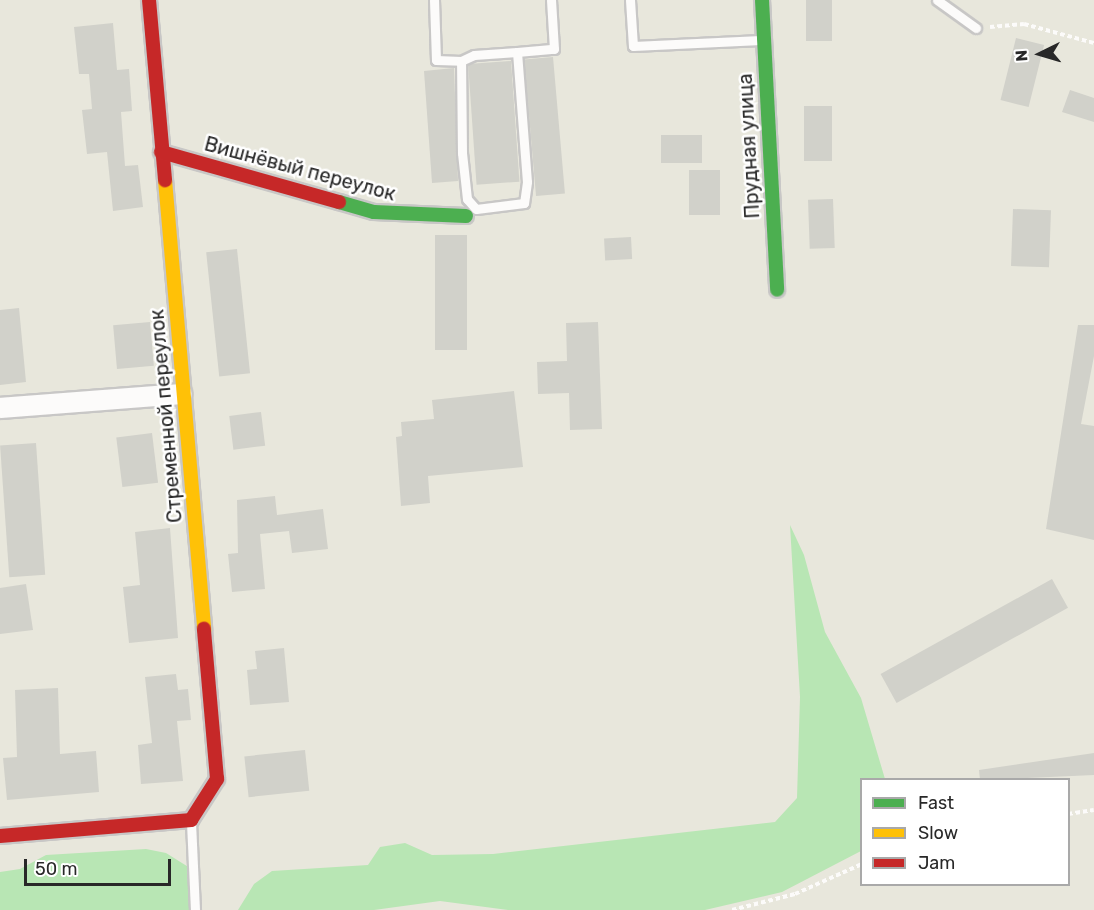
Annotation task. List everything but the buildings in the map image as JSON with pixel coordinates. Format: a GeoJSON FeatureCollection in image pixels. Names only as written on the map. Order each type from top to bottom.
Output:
{"type":"FeatureCollection","features":[{"type":"Feature","properties":{"kind":"street","name":"Стременной переулок"},"geometry":{"type":"LineString","coordinates":[[149,0],[181,394],[218,757],[217,779],[191,820]]}},
{"type":"Feature","properties":{"kind":"street","name":"Прудная улица"},"geometry":{"type":"LineString","coordinates":[[762,0],[777,290]]}},
{"type":"Feature","properties":{"kind":"street","name":"Вишнёвый переулок"},"geometry":{"type":"LineString","coordinates":[[161,152],[374,213],[466,216]]}},
{"type":"Feature","properties":{"kind":"street"},"geometry":{"type":"LineString","coordinates":[[0,408],[181,394]]}},
{"type":"Feature","properties":{"kind":"street"},"geometry":{"type":"LineString","coordinates":[[0,836],[191,820]]}},
{"type":"Feature","properties":{"kind":"lane"},"geometry":{"type":"LineString","coordinates":[[434,0],[436,60],[461,62],[474,55],[554,49],[551,0]]}},
{"type":"Feature","properties":{"kind":"lane"},"geometry":{"type":"LineString","coordinates":[[630,0],[633,46],[763,40]]}},
{"type":"Feature","properties":{"kind":"lane"},"geometry":{"type":"LineString","coordinates":[[937,0],[976,27]]}},
{"type":"Feature","properties":{"kind":"lane"},"geometry":{"type":"LineString","coordinates":[[461,62],[467,199],[476,209],[496,209],[524,203],[527,182],[517,52]]}},
{"type":"Feature","properties":{"kind":"lane"},"geometry":{"type":"LineString","coordinates":[[191,820],[195,910]]}},
{"type":"Feature","properties":{"kind":"path"},"geometry":{"type":"LineString","coordinates":[[976,27],[1024,24],[1094,43]]}},
{"type":"Feature","properties":{"kind":"path"},"geometry":{"type":"LineString","coordinates":[[1070,814],[1094,810]]}},
{"type":"Feature","properties":{"kind":"path"},"geometry":{"type":"LineString","coordinates":[[732,910],[795,894],[860,864]]}},
{"type":"Feature","properties":{"kind":"green space"},"geometry":{"type":"Polygon","coordinates":[[[790,525],[804,555],[825,632],[861,698],[885,778],[860,778],[860,852],[782,892],[705,910],[508,910],[440,901],[374,910],[238,910],[254,884],[272,871],[368,865],[380,847],[405,843],[432,855],[493,854],[775,822],[797,798],[800,697],[790,525]]]}},
{"type":"Feature","properties":{"kind":"green space"},"geometry":{"type":"Polygon","coordinates":[[[146,849],[166,853],[190,868],[191,910],[0,910],[0,872],[20,869],[46,855],[146,849]]]}},
{"type":"Feature","properties":{"kind":"traffic: fast"},"geometry":{"type":"LineString","coordinates":[[762,0],[777,290]]}},
{"type":"Feature","properties":{"kind":"traffic: fast"},"geometry":{"type":"LineString","coordinates":[[339,202],[374,212],[466,216]]}},
{"type":"Feature","properties":{"kind":"traffic: slow"},"geometry":{"type":"LineString","coordinates":[[165,180],[204,629]]}},
{"type":"Feature","properties":{"kind":"traffic: jam"},"geometry":{"type":"LineString","coordinates":[[149,0],[165,180]]}},
{"type":"Feature","properties":{"kind":"traffic: jam"},"geometry":{"type":"LineString","coordinates":[[161,152],[339,202]]}},
{"type":"Feature","properties":{"kind":"traffic: jam"},"geometry":{"type":"LineString","coordinates":[[0,836],[191,820],[217,779],[204,629]]}}]}
